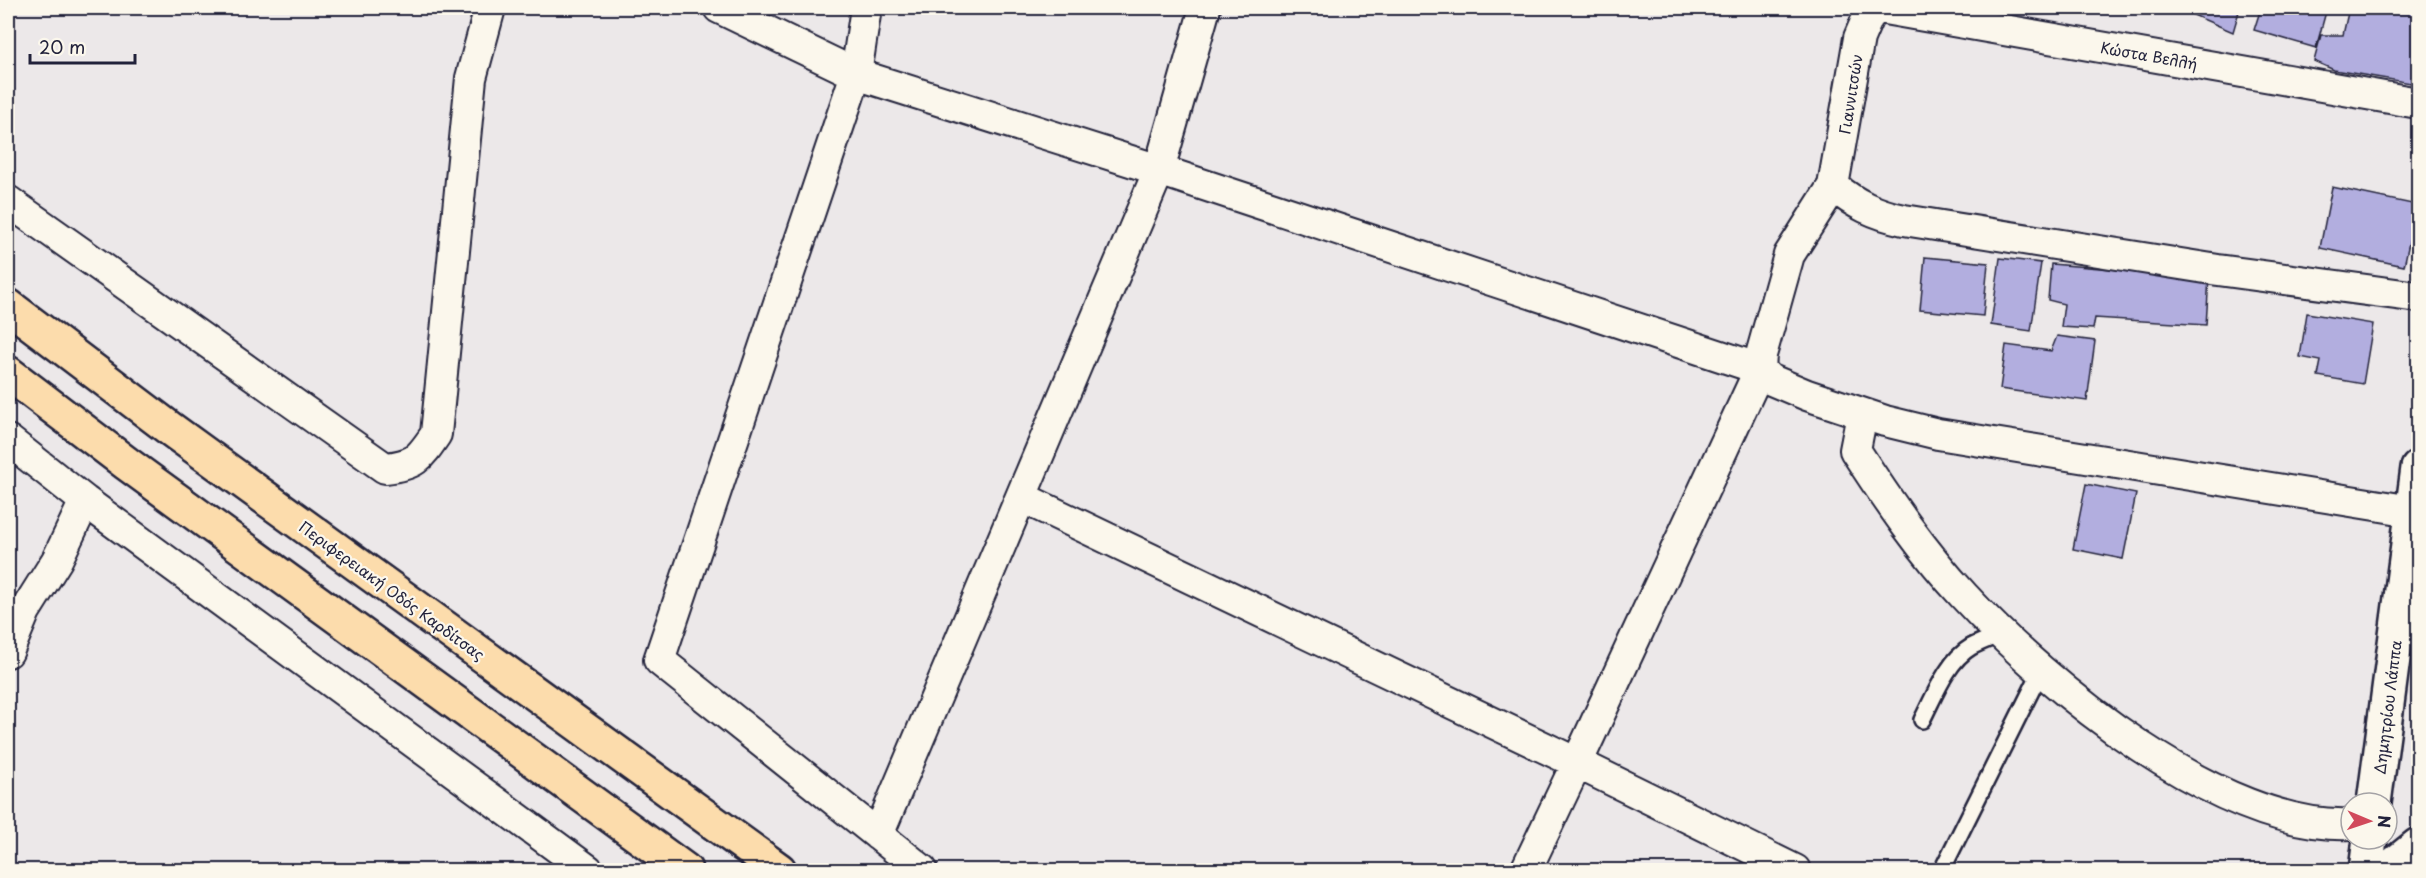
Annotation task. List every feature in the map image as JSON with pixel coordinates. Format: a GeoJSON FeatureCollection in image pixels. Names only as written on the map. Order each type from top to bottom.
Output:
{"type":"FeatureCollection","features":[{"type":"Feature","properties":{"kind":"main road","name":"Περιφερειακή Οδός Καρδίτσας"},"geometry":{"type":"LineString","coordinates":[[8,306],[169,428],[559,713],[780,870]]}},
{"type":"Feature","properties":{"kind":"main road"},"geometry":{"type":"LineString","coordinates":[[8,373],[126,463],[685,870]]}},
{"type":"Feature","properties":{"kind":"street"},"geometry":{"type":"LineString","coordinates":[[8,201],[385,468],[408,465],[424,452],[436,434],[471,78],[490,8]]}},
{"type":"Feature","properties":{"kind":"street"},"geometry":{"type":"LineString","coordinates":[[719,8],[856,74],[1159,170],[1760,369],[1769,379],[1862,414],[1918,430],[1984,443],[2412,511]]}},
{"type":"Feature","properties":{"kind":"street"},"geometry":{"type":"LineString","coordinates":[[866,8],[856,74],[659,660],[922,870]]}},
{"type":"Feature","properties":{"kind":"street"},"geometry":{"type":"LineString","coordinates":[[878,835],[1159,170],[1205,8]]}},
{"type":"Feature","properties":{"kind":"street","name":"Κώστα Βελλή"},"geometry":{"type":"LineString","coordinates":[[1878,8],[2418,103]]}},
{"type":"Feature","properties":{"kind":"street","name":"Γιαννιτσών"},"geometry":{"type":"LineString","coordinates":[[1833,186],[1859,38],[1868,17],[1878,8]]}},
{"type":"Feature","properties":{"kind":"street"},"geometry":{"type":"LineString","coordinates":[[1526,870],[1760,369],[1761,355],[1789,255],[1833,186],[1855,204],[1887,216],[2218,270],[2418,297]]}},
{"type":"Feature","properties":{"kind":"street"},"geometry":{"type":"LineString","coordinates":[[1862,414],[1855,450],[1896,511],[1963,596],[2041,671],[2119,731],[2180,772],[2217,791],[2294,818],[2328,825],[2339,825]]}},
{"type":"Feature","properties":{"kind":"street"},"geometry":{"type":"LineString","coordinates":[[8,440],[85,501],[588,870]]}},
{"type":"Feature","properties":{"kind":"street","name":"Δημητρίου Λάππα"},"geometry":{"type":"LineString","coordinates":[[2376,791],[2418,468]]}},
{"type":"Feature","properties":{"kind":"street"},"geometry":{"type":"LineString","coordinates":[[1021,497],[1795,870]]}},
{"type":"Feature","properties":{"kind":"street"},"geometry":{"type":"LineString","coordinates":[[8,652],[25,611],[57,560],[85,501]]}},
{"type":"Feature","properties":{"kind":"street"},"geometry":{"type":"LineString","coordinates":[[2387,870],[2418,845]]}},
{"type":"Feature","properties":{"kind":"street"},"geometry":{"type":"LineString","coordinates":[[2366,870],[2368,851]]}},
{"type":"Feature","properties":{"kind":"lane"},"geometry":{"type":"LineString","coordinates":[[1922,720],[1945,677],[1959,658],[1971,647],[2001,634]]}},
{"type":"Feature","properties":{"kind":"lane"},"geometry":{"type":"LineString","coordinates":[[1942,870],[2041,671]]}},
{"type":"Feature","properties":{"kind":"building"},"geometry":{"type":"Polygon","coordinates":[[[2177,8],[2240,8],[2233,32],[2177,8]]]}},
{"type":"Feature","properties":{"kind":"building"},"geometry":{"type":"Polygon","coordinates":[[[2261,8],[2327,8],[2316,48],[2254,30],[2261,8]]]}},
{"type":"Feature","properties":{"kind":"building"},"geometry":{"type":"Polygon","coordinates":[[[2349,8],[2418,8],[2418,55],[2411,83],[2334,70],[2314,61],[2321,35],[2343,35],[2349,8]]]}},
{"type":"Feature","properties":{"kind":"building"},"geometry":{"type":"Polygon","coordinates":[[[2332,187],[2417,205],[2404,266],[2320,248],[2332,187]]]}},
{"type":"Feature","properties":{"kind":"building"},"geometry":{"type":"Polygon","coordinates":[[[1925,257],[1988,263],[1983,316],[1920,310],[1925,257]]]}},
{"type":"Feature","properties":{"kind":"building"},"geometry":{"type":"Polygon","coordinates":[[[2000,258],[2041,263],[2031,331],[1991,325],[2000,258]]]}},
{"type":"Feature","properties":{"kind":"building"},"geometry":{"type":"Polygon","coordinates":[[[2051,264],[2209,277],[2206,325],[2095,318],[2093,329],[2061,327],[2064,304],[2048,300],[2051,264]]]}},
{"type":"Feature","properties":{"kind":"building"},"geometry":{"type":"Polygon","coordinates":[[[2307,313],[2373,324],[2363,384],[2318,376],[2321,361],[2300,357],[2307,313]]]}},
{"type":"Feature","properties":{"kind":"building"},"geometry":{"type":"Polygon","coordinates":[[[2057,336],[2095,341],[2087,401],[2000,389],[2006,345],[2051,351],[2057,336]]]}},
{"type":"Feature","properties":{"kind":"building"},"geometry":{"type":"Polygon","coordinates":[[[2086,484],[2136,494],[2123,559],[2073,549],[2086,484]]]}}]}
